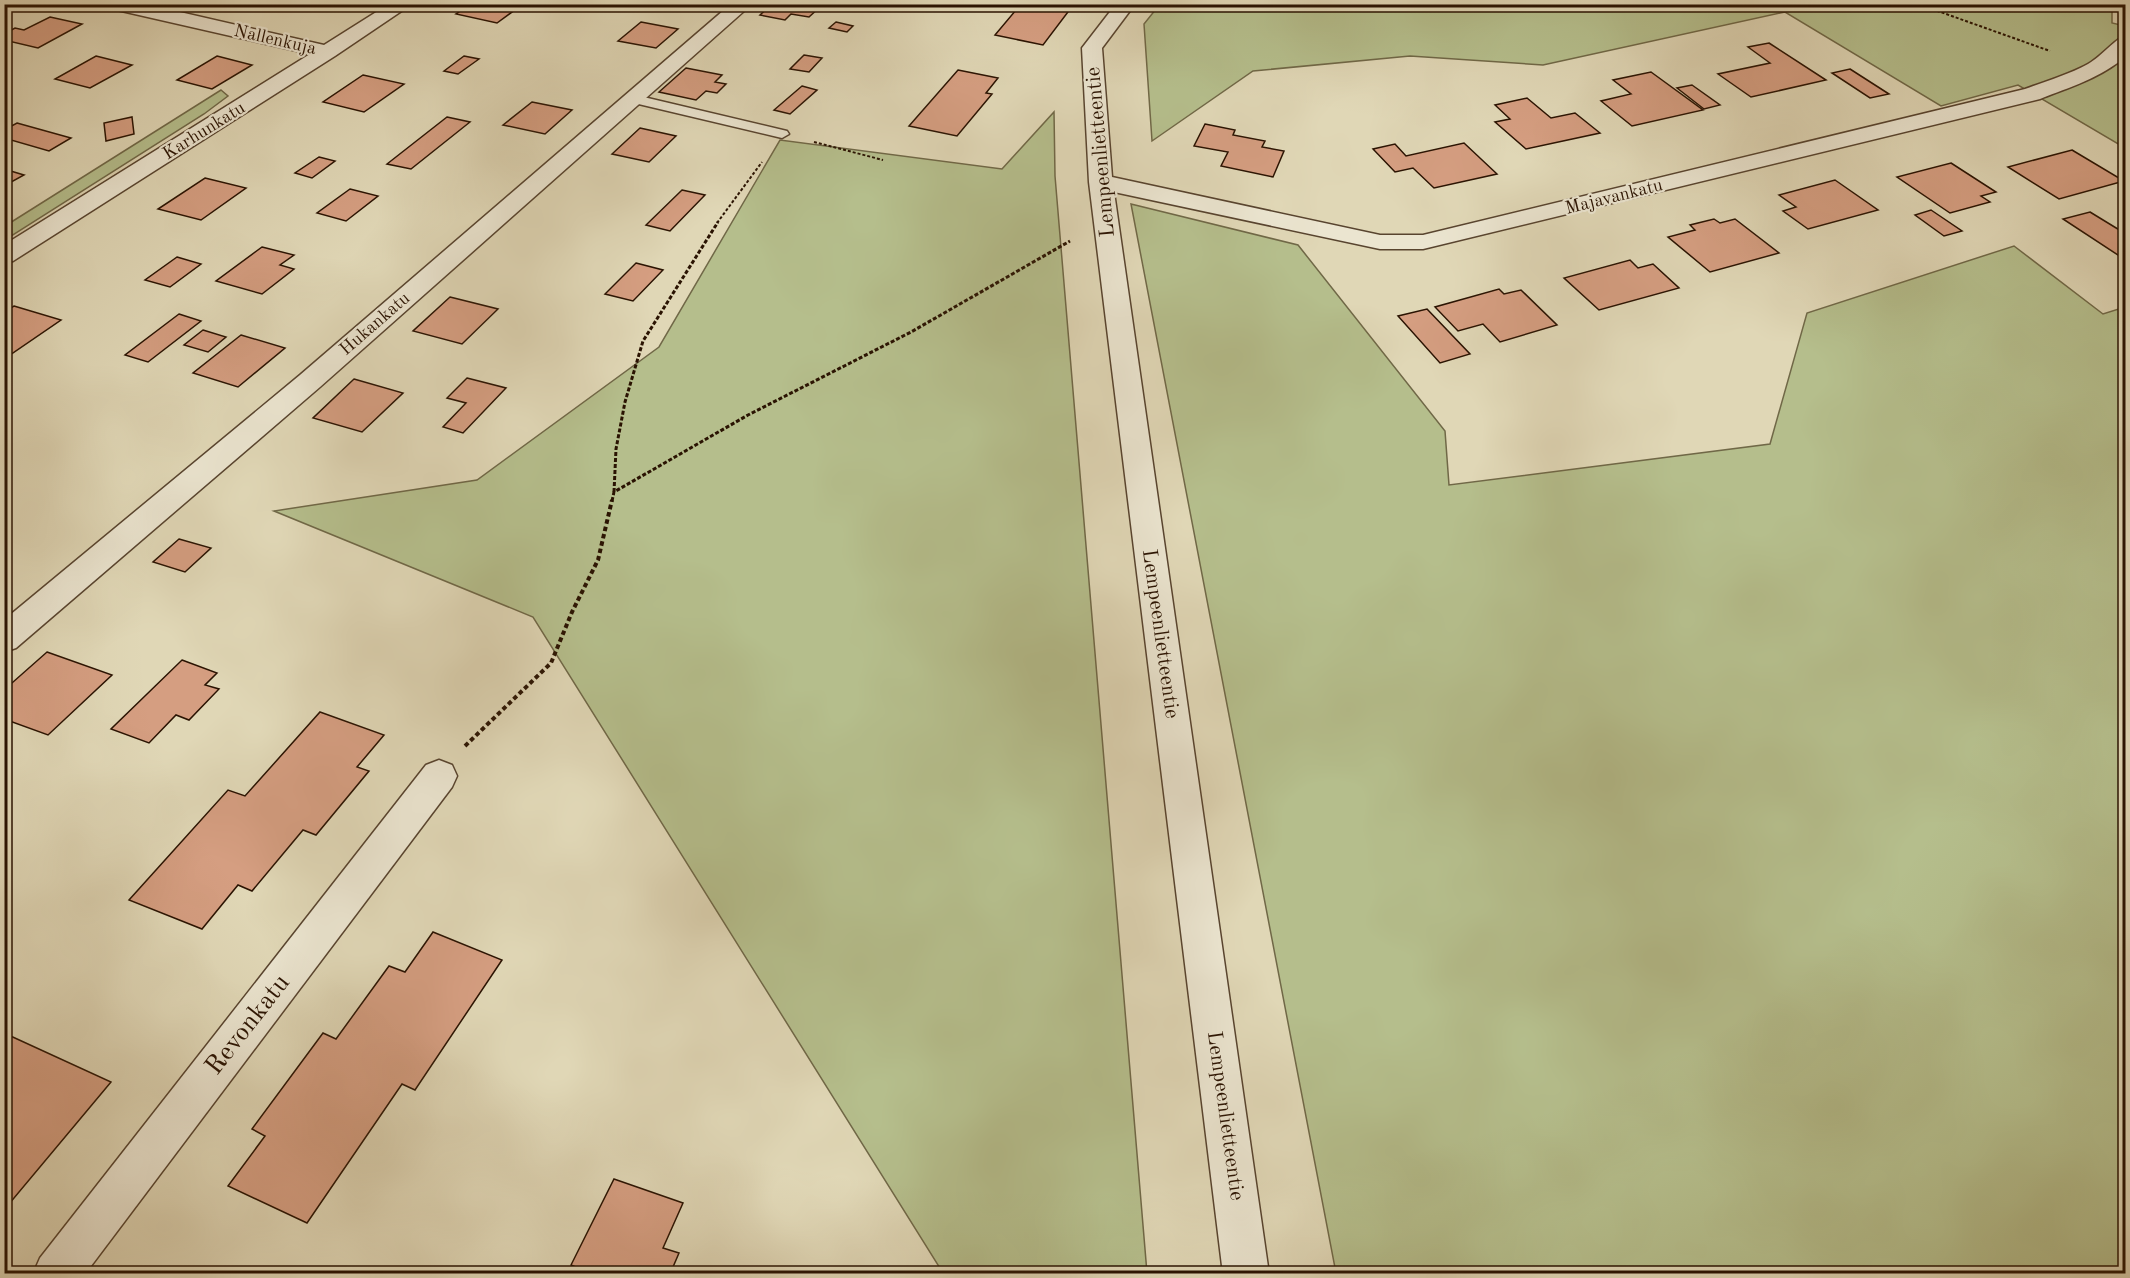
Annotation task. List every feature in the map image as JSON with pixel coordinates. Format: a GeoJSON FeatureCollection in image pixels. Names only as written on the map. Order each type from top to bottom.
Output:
{"type":"FeatureCollection","features":[{"type":"Feature","properties":{"kind":"street","name":"Nallenkuja"},"geometry":{"type":"LineString","coordinates":[[117,4],[328,52]]}},
{"type":"Feature","properties":{"kind":"street","name":"Karhunkatu"},"geometry":{"type":"LineString","coordinates":[[4,256],[403,4]]}},
{"type":"Feature","properties":{"kind":"street","name":"Hukankatu"},"geometry":{"type":"LineString","coordinates":[[4,639],[310,381],[743,4]]}},
{"type":"Feature","properties":{"kind":"street","name":"Lempeenlietteentie"},"geometry":{"type":"LineString","coordinates":[[1126,4],[1092,48],[1101,182],[1246,1274]]}},
{"type":"Feature","properties":{"kind":"street","name":"Majavankatu"},"geometry":{"type":"LineString","coordinates":[[1101,182],[1380,242],[1423,242],[1469,233],[2032,94],[2097,68],[2122,47]]}},
{"type":"Feature","properties":{"kind":"street","name":"Revonkatu"},"geometry":{"type":"LineString","coordinates":[[56,1274],[439,776]]}},
{"type":"Feature","properties":{"kind":"lane"},"geometry":{"type":"LineString","coordinates":[[636,99],[782,134]]}},
{"type":"Feature","properties":{"kind":"path"},"geometry":{"type":"LineString","coordinates":[[1918,4],[2097,68]]}},
{"type":"Feature","properties":{"kind":"path"},"geometry":{"type":"LineString","coordinates":[[439,776],[450,760],[551,663],[572,612],[598,561],[614,492],[617,439],[643,341],[710,233],[782,134],[883,160]]}},
{"type":"Feature","properties":{"kind":"path"},"geometry":{"type":"LineString","coordinates":[[614,492],[748,415],[912,332],[1047,253],[1106,223]]}},
{"type":"Feature","properties":{"kind":"green space"},"geometry":{"type":"Polygon","coordinates":[[[1160,4],[2112,5],[2112,23],[2125,26],[2125,148],[2018,85],[1941,106],[1785,12],[1543,65],[1410,56],[1253,71],[1152,141],[1144,24],[1160,4]]]}},
{"type":"Feature","properties":{"kind":"green space"},"geometry":{"type":"Polygon","coordinates":[[[221,90],[228,96],[204,114],[5,240],[5,226],[221,90]]]}},
{"type":"Feature","properties":{"kind":"green space"},"geometry":{"type":"Polygon","coordinates":[[[1054,112],[1055,176],[1147,1273],[943,1273],[533,617],[274,511],[477,480],[659,347],[780,140],[1002,169],[1054,112]]]}},
{"type":"Feature","properties":{"kind":"green space"},"geometry":{"type":"Polygon","coordinates":[[[1131,204],[1298,245],[1445,431],[1449,485],[1770,444],[1807,313],[2014,246],[2103,314],[2125,307],[2125,1273],[1336,1273],[1131,204]]]}},
{"type":"Feature","properties":{"kind":"building"},"geometry":{"type":"Polygon","coordinates":[[[471,4],[523,4],[497,23],[456,14],[471,4]]]}},
{"type":"Feature","properties":{"kind":"building"},"geometry":{"type":"Polygon","coordinates":[[[772,4],[821,6],[809,17],[791,14],[785,20],[760,15],[772,4]]]}},
{"type":"Feature","properties":{"kind":"building"},"geometry":{"type":"Polygon","coordinates":[[[1021,4],[1074,4],[1043,45],[995,35],[1021,4]]]}},
{"type":"Feature","properties":{"kind":"building"},"geometry":{"type":"Polygon","coordinates":[[[50,17],[82,24],[38,48],[4,40],[4,34],[15,28],[24,30],[50,17]]]}},
{"type":"Feature","properties":{"kind":"building"},"geometry":{"type":"Polygon","coordinates":[[[641,22],[678,29],[656,48],[618,41],[641,22]]]}},
{"type":"Feature","properties":{"kind":"building"},"geometry":{"type":"Polygon","coordinates":[[[836,22],[853,26],[847,32],[829,28],[836,22]]]}},
{"type":"Feature","properties":{"kind":"building"},"geometry":{"type":"Polygon","coordinates":[[[1769,43],[1826,80],[1751,97],[1718,74],[1770,63],[1748,47],[1769,43]]]}},
{"type":"Feature","properties":{"kind":"building"},"geometry":{"type":"Polygon","coordinates":[[[804,55],[822,58],[809,72],[790,69],[804,55]]]}},
{"type":"Feature","properties":{"kind":"building"},"geometry":{"type":"Polygon","coordinates":[[[96,56],[132,65],[90,88],[55,79],[96,56]]]}},
{"type":"Feature","properties":{"kind":"building"},"geometry":{"type":"Polygon","coordinates":[[[217,56],[252,65],[212,89],[177,80],[217,56]]]}},
{"type":"Feature","properties":{"kind":"building"},"geometry":{"type":"Polygon","coordinates":[[[464,56],[479,59],[458,74],[444,71],[464,56]]]}},
{"type":"Feature","properties":{"kind":"building"},"geometry":{"type":"Polygon","coordinates":[[[686,68],[722,75],[715,82],[726,84],[717,93],[706,91],[696,100],[659,92],[686,68]]]}},
{"type":"Feature","properties":{"kind":"building"},"geometry":{"type":"Polygon","coordinates":[[[1850,69],[1889,94],[1870,98],[1832,73],[1850,69]]]}},
{"type":"Feature","properties":{"kind":"building"},"geometry":{"type":"Polygon","coordinates":[[[958,70],[998,78],[986,93],[992,94],[957,136],[909,126],[958,70]]]}},
{"type":"Feature","properties":{"kind":"building"},"geometry":{"type":"Polygon","coordinates":[[[1651,72],[1703,110],[1632,126],[1601,101],[1631,94],[1613,80],[1651,72]]]}},
{"type":"Feature","properties":{"kind":"building"},"geometry":{"type":"Polygon","coordinates":[[[363,75],[404,84],[364,112],[323,102],[363,75]]]}},
{"type":"Feature","properties":{"kind":"building"},"geometry":{"type":"Polygon","coordinates":[[[1692,85],[1720,105],[1704,109],[1677,88],[1692,85]]]}},
{"type":"Feature","properties":{"kind":"building"},"geometry":{"type":"Polygon","coordinates":[[[802,86],[817,90],[790,114],[774,110],[802,86]]]}},
{"type":"Feature","properties":{"kind":"building"},"geometry":{"type":"Polygon","coordinates":[[[1527,98],[1551,118],[1575,113],[1600,133],[1526,149],[1495,122],[1510,119],[1495,105],[1527,98]]]}},
{"type":"Feature","properties":{"kind":"building"},"geometry":{"type":"Polygon","coordinates":[[[532,102],[572,110],[545,134],[503,125],[532,102]]]}},
{"type":"Feature","properties":{"kind":"building"},"geometry":{"type":"Polygon","coordinates":[[[132,117],[134,134],[106,141],[104,123],[132,117]]]}},
{"type":"Feature","properties":{"kind":"building"},"geometry":{"type":"Polygon","coordinates":[[[447,117],[470,122],[411,169],[387,164],[447,117]]]}},
{"type":"Feature","properties":{"kind":"building"},"geometry":{"type":"Polygon","coordinates":[[[17,123],[71,138],[49,151],[4,138],[4,130],[17,123]]]}},
{"type":"Feature","properties":{"kind":"building"},"geometry":{"type":"Polygon","coordinates":[[[1205,124],[1235,130],[1233,135],[1265,141],[1262,147],[1284,151],[1273,177],[1221,166],[1228,152],[1194,146],[1205,124]]]}},
{"type":"Feature","properties":{"kind":"building"},"geometry":{"type":"Polygon","coordinates":[[[640,128],[676,136],[649,162],[612,154],[640,128]]]}},
{"type":"Feature","properties":{"kind":"building"},"geometry":{"type":"Polygon","coordinates":[[[1464,143],[1497,174],[1434,188],[1413,168],[1395,172],[1373,149],[1395,144],[1406,156],[1464,143]]]}},
{"type":"Feature","properties":{"kind":"building"},"geometry":{"type":"Polygon","coordinates":[[[2072,150],[2124,181],[2059,199],[2008,167],[2072,150]]]}},
{"type":"Feature","properties":{"kind":"building"},"geometry":{"type":"Polygon","coordinates":[[[319,157],[335,161],[312,178],[295,173],[319,157]]]}},
{"type":"Feature","properties":{"kind":"building"},"geometry":{"type":"Polygon","coordinates":[[[1951,163],[1996,192],[1981,196],[1990,202],[1950,213],[1897,177],[1951,163]]]}},
{"type":"Feature","properties":{"kind":"building"},"geometry":{"type":"Polygon","coordinates":[[[4,169],[24,175],[4,186],[4,169]]]}},
{"type":"Feature","properties":{"kind":"building"},"geometry":{"type":"Polygon","coordinates":[[[205,178],[246,188],[201,220],[158,209],[205,178]]]}},
{"type":"Feature","properties":{"kind":"building"},"geometry":{"type":"Polygon","coordinates":[[[1835,180],[1878,210],[1808,229],[1783,211],[1796,207],[1779,195],[1835,180]]]}},
{"type":"Feature","properties":{"kind":"building"},"geometry":{"type":"Polygon","coordinates":[[[350,189],[378,196],[346,221],[317,213],[350,189]]]}},
{"type":"Feature","properties":{"kind":"building"},"geometry":{"type":"Polygon","coordinates":[[[682,190],[705,195],[670,231],[646,225],[682,190]]]}},
{"type":"Feature","properties":{"kind":"building"},"geometry":{"type":"Polygon","coordinates":[[[1931,210],[1962,231],[1944,236],[1915,215],[1931,210]]]}},
{"type":"Feature","properties":{"kind":"building"},"geometry":{"type":"Polygon","coordinates":[[[2090,212],[2126,234],[2126,256],[2121,257],[2063,219],[2090,212]]]}},
{"type":"Feature","properties":{"kind":"building"},"geometry":{"type":"Polygon","coordinates":[[[1714,219],[1720,223],[1735,219],[1779,253],[1710,272],[1668,237],[1695,230],[1690,225],[1714,219]]]}},
{"type":"Feature","properties":{"kind":"building"},"geometry":{"type":"Polygon","coordinates":[[[262,247],[294,255],[280,265],[294,269],[262,294],[216,281],[262,247]]]}},
{"type":"Feature","properties":{"kind":"building"},"geometry":{"type":"Polygon","coordinates":[[[177,257],[201,264],[170,287],[145,280],[177,257]]]}},
{"type":"Feature","properties":{"kind":"building"},"geometry":{"type":"Polygon","coordinates":[[[1630,260],[1638,268],[1653,264],[1679,288],[1599,310],[1564,278],[1630,260]]]}},
{"type":"Feature","properties":{"kind":"building"},"geometry":{"type":"Polygon","coordinates":[[[636,263],[663,270],[633,301],[605,294],[636,263]]]}},
{"type":"Feature","properties":{"kind":"building"},"geometry":{"type":"Polygon","coordinates":[[[1499,289],[1504,294],[1521,290],[1557,325],[1500,342],[1483,324],[1458,331],[1435,307],[1499,289]]]}},
{"type":"Feature","properties":{"kind":"building"},"geometry":{"type":"Polygon","coordinates":[[[450,297],[498,309],[462,344],[413,331],[450,297]]]}},
{"type":"Feature","properties":{"kind":"building"},"geometry":{"type":"Polygon","coordinates":[[[14,306],[61,320],[4,359],[4,312],[14,306]]]}},
{"type":"Feature","properties":{"kind":"building"},"geometry":{"type":"Polygon","coordinates":[[[1427,309],[1470,354],[1440,363],[1398,316],[1427,309]]]}},
{"type":"Feature","properties":{"kind":"building"},"geometry":{"type":"Polygon","coordinates":[[[179,314],[201,321],[148,362],[125,355],[179,314]]]}},
{"type":"Feature","properties":{"kind":"building"},"geometry":{"type":"Polygon","coordinates":[[[203,330],[226,337],[208,352],[184,345],[203,330]]]}},
{"type":"Feature","properties":{"kind":"building"},"geometry":{"type":"Polygon","coordinates":[[[241,335],[285,348],[238,387],[193,373],[241,335]]]}},
{"type":"Feature","properties":{"kind":"building"},"geometry":{"type":"Polygon","coordinates":[[[467,378],[506,388],[463,433],[443,427],[466,403],[447,398],[467,378]]]}},
{"type":"Feature","properties":{"kind":"building"},"geometry":{"type":"Polygon","coordinates":[[[354,379],[403,393],[362,432],[313,418],[354,379]]]}},
{"type":"Feature","properties":{"kind":"building"},"geometry":{"type":"Polygon","coordinates":[[[179,539],[211,548],[185,572],[153,562],[179,539]]]}},
{"type":"Feature","properties":{"kind":"building"},"geometry":{"type":"Polygon","coordinates":[[[47,652],[112,675],[48,735],[4,719],[4,690],[47,652]]]}},
{"type":"Feature","properties":{"kind":"building"},"geometry":{"type":"Polygon","coordinates":[[[182,660],[217,673],[205,685],[219,689],[189,720],[176,715],[149,743],[111,729],[182,660]]]}},
{"type":"Feature","properties":{"kind":"building"},"geometry":{"type":"Polygon","coordinates":[[[320,712],[384,735],[357,767],[369,771],[316,835],[303,830],[252,891],[238,885],[202,929],[129,900],[228,790],[245,796],[320,712]]]}},
{"type":"Feature","properties":{"kind":"building"},"geometry":{"type":"Polygon","coordinates":[[[433,932],[502,960],[415,1090],[402,1084],[307,1223],[228,1186],[265,1136],[252,1129],[323,1033],[336,1039],[389,966],[405,972],[433,932]]]}},
{"type":"Feature","properties":{"kind":"building"},"geometry":{"type":"Polygon","coordinates":[[[4,1033],[111,1082],[4,1210],[4,1033]]]}},
{"type":"Feature","properties":{"kind":"building"},"geometry":{"type":"Polygon","coordinates":[[[614,1179],[683,1203],[663,1248],[679,1253],[670,1274],[593,1274],[571,1265],[614,1179]]]}}]}
